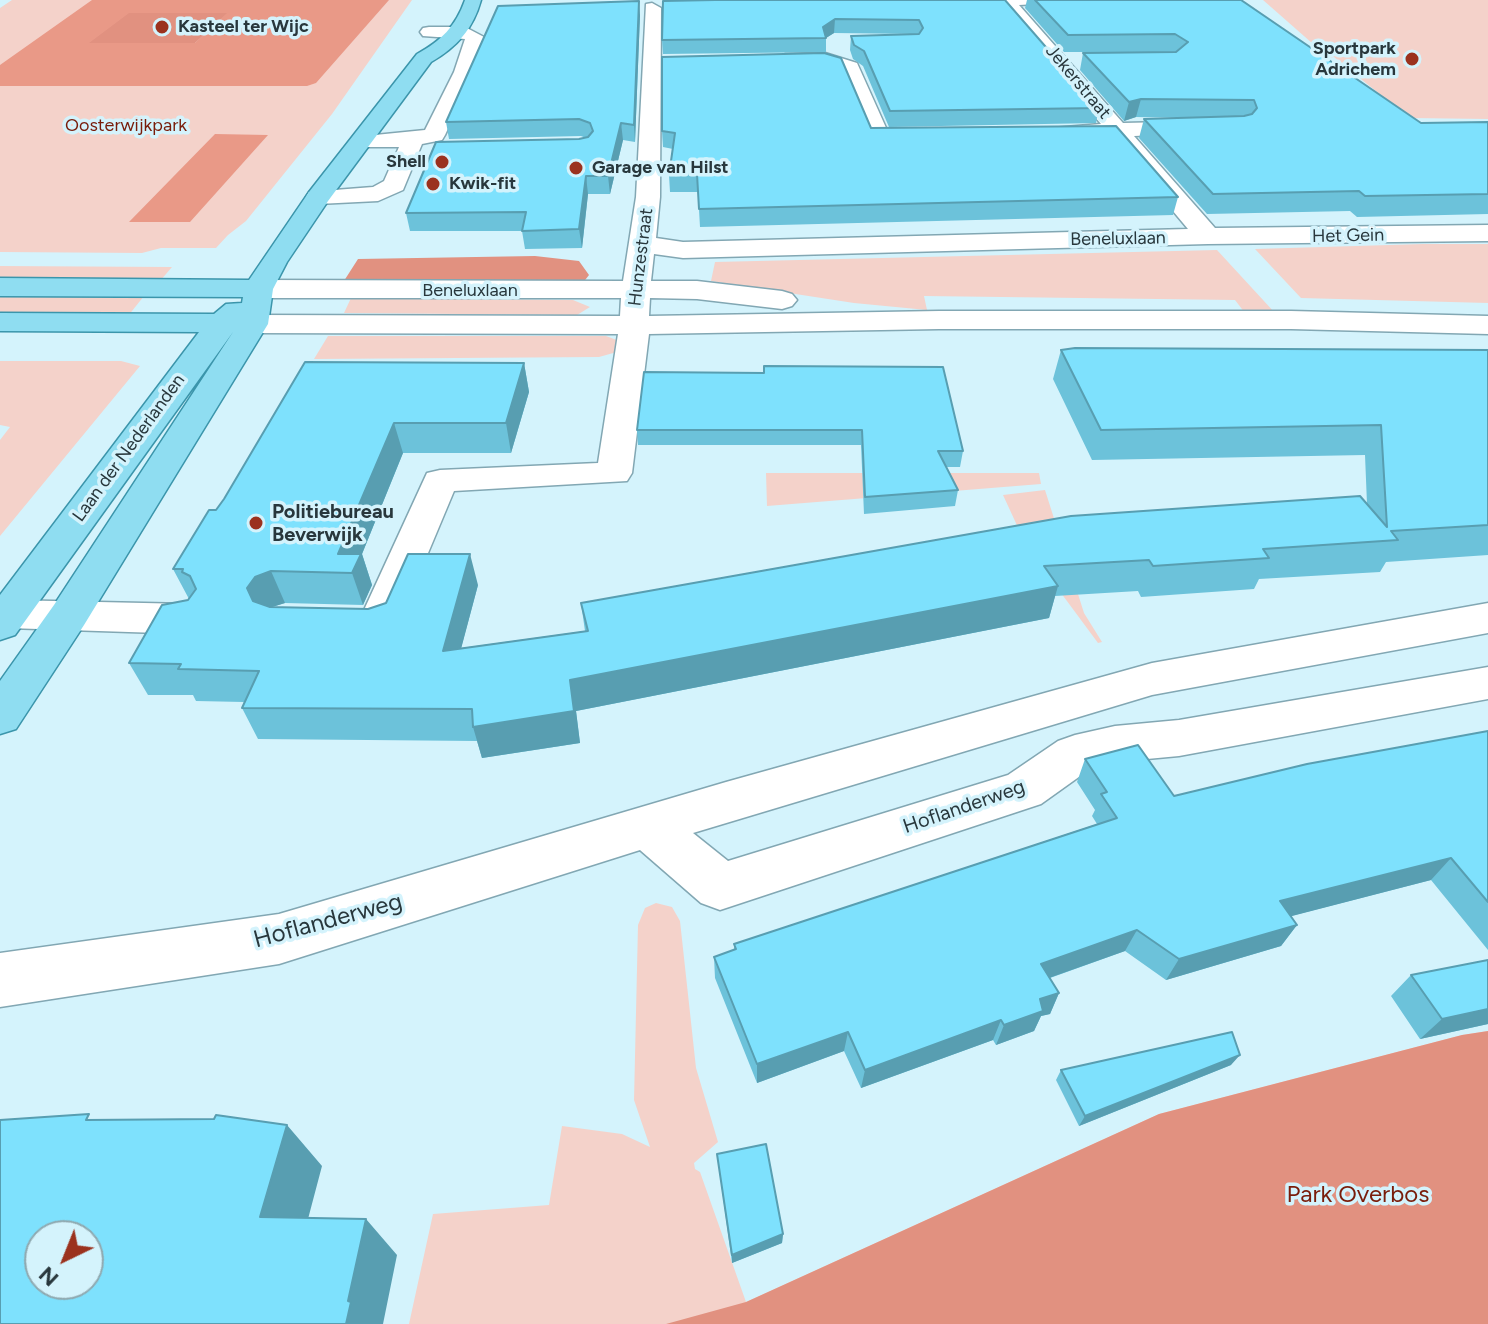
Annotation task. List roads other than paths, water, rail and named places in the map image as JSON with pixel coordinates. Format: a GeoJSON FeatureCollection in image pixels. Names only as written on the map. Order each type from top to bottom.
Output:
{"type":"FeatureCollection","features":[{"type":"Feature","properties":{"kind":"main road","name":"Laan der Nederlanden"},"geometry":{"type":"LineString","coordinates":[[0,717],[69,615],[273,262],[318,197],[363,142],[424,58],[445,46],[469,18],[473,0]]}},
{"type":"Feature","properties":{"kind":"main road","name":"Laan der Nederlanden"},"geometry":{"type":"LineString","coordinates":[[424,58],[421,46],[441,10]]}},
{"type":"Feature","properties":{"kind":"main road","name":"Beneluxlaan"},"geometry":{"type":"LineString","coordinates":[[0,287],[244,312]]}},
{"type":"Feature","properties":{"kind":"main road","name":"Laan der Nederlanden"},"geometry":{"type":"LineString","coordinates":[[4,619],[244,312]]}},
{"type":"Feature","properties":{"kind":"main road","name":"Beneluxlaan"},"geometry":{"type":"LineString","coordinates":[[0,322],[244,312]]}},
{"type":"Feature","properties":{"kind":"street"},"geometry":{"type":"LineString","coordinates":[[932,2],[1008,3],[1031,0]]}},
{"type":"Feature","properties":{"kind":"street","name":"Jekerstraat"},"geometry":{"type":"LineString","coordinates":[[1008,3],[1068,61],[1120,132],[1208,236]]}},
{"type":"Feature","properties":{"kind":"street","name":"Hunzestraat"},"geometry":{"type":"LineString","coordinates":[[348,622],[379,623],[440,481],[614,473],[632,362],[636,291],[648,197],[658,62],[652,8]]}},
{"type":"Feature","properties":{"kind":"street"},"geometry":{"type":"LineString","coordinates":[[318,197],[378,194],[394,185],[412,144],[434,135],[464,72],[475,37],[457,32],[429,32]]}},
{"type":"Feature","properties":{"kind":"street"},"geometry":{"type":"LineString","coordinates":[[762,60],[825,59],[837,52],[850,67],[879,137],[954,135]]}},
{"type":"Feature","properties":{"kind":"street"},"geometry":{"type":"LineString","coordinates":[[1044,134],[1223,125]]}},
{"type":"Feature","properties":{"kind":"street"},"geometry":{"type":"LineString","coordinates":[[363,142],[456,148]]}},
{"type":"Feature","properties":{"kind":"street","name":"Het Gein"},"geometry":{"type":"LineString","coordinates":[[1208,236],[1488,233]]}},
{"type":"Feature","properties":{"kind":"street","name":"Beneluxlaan"},"geometry":{"type":"LineString","coordinates":[[644,244],[683,250],[1208,236]]}},
{"type":"Feature","properties":{"kind":"street","name":"Beneluxlaan"},"geometry":{"type":"LineString","coordinates":[[244,312],[697,290],[939,320]]}},
{"type":"Feature","properties":{"kind":"street","name":"Beneluxlaan"},"geometry":{"type":"LineString","coordinates":[[244,312],[692,325],[939,320],[1291,320],[1488,325]]}},
{"type":"Feature","properties":{"kind":"street","name":"Laan der Nederlanden"},"geometry":{"type":"LineString","coordinates":[[4,619],[69,615],[189,619]]}},
{"type":"Feature","properties":{"kind":"street","name":"Hoflanderweg"},"geometry":{"type":"LineString","coordinates":[[0,980],[279,939],[648,826],[1152,679],[1488,618]]}},
{"type":"Feature","properties":{"kind":"street","name":"Hoflanderweg"},"geometry":{"type":"LineString","coordinates":[[648,826],[720,887],[1024,790],[1075,754],[1115,744],[1179,738],[1488,683]]}},
{"type":"Feature","properties":{"kind":"place","name":"Kasteel ter Wijc"},"geometry":{"type":"Point","coordinates":[162,27]}},
{"type":"Feature","properties":{"kind":"place","name":"Sportpark Adrichem"},"geometry":{"type":"Point","coordinates":[1412,59]}},
{"type":"Feature","properties":{"kind":"place","name":"Shell"},"geometry":{"type":"Point","coordinates":[442,162]}},
{"type":"Feature","properties":{"kind":"place","name":"Garage van Hilst"},"geometry":{"type":"Point","coordinates":[576,168]}},
{"type":"Feature","properties":{"kind":"place","name":"Kwik-fit"},"geometry":{"type":"Point","coordinates":[433,184]}},
{"type":"Feature","properties":{"kind":"place","name":"Politiebureau Beverwijk"},"geometry":{"type":"Point","coordinates":[256,523]}},
{"type":"Feature","properties":{"kind":"park label","name":"Oosterwijkpark"},"geometry":{"type":"Point","coordinates":[126,126]}},
{"type":"Feature","properties":{"kind":"park label","name":"Park Overbos"},"geometry":{"type":"Point","coordinates":[1358,1195]}}]}
